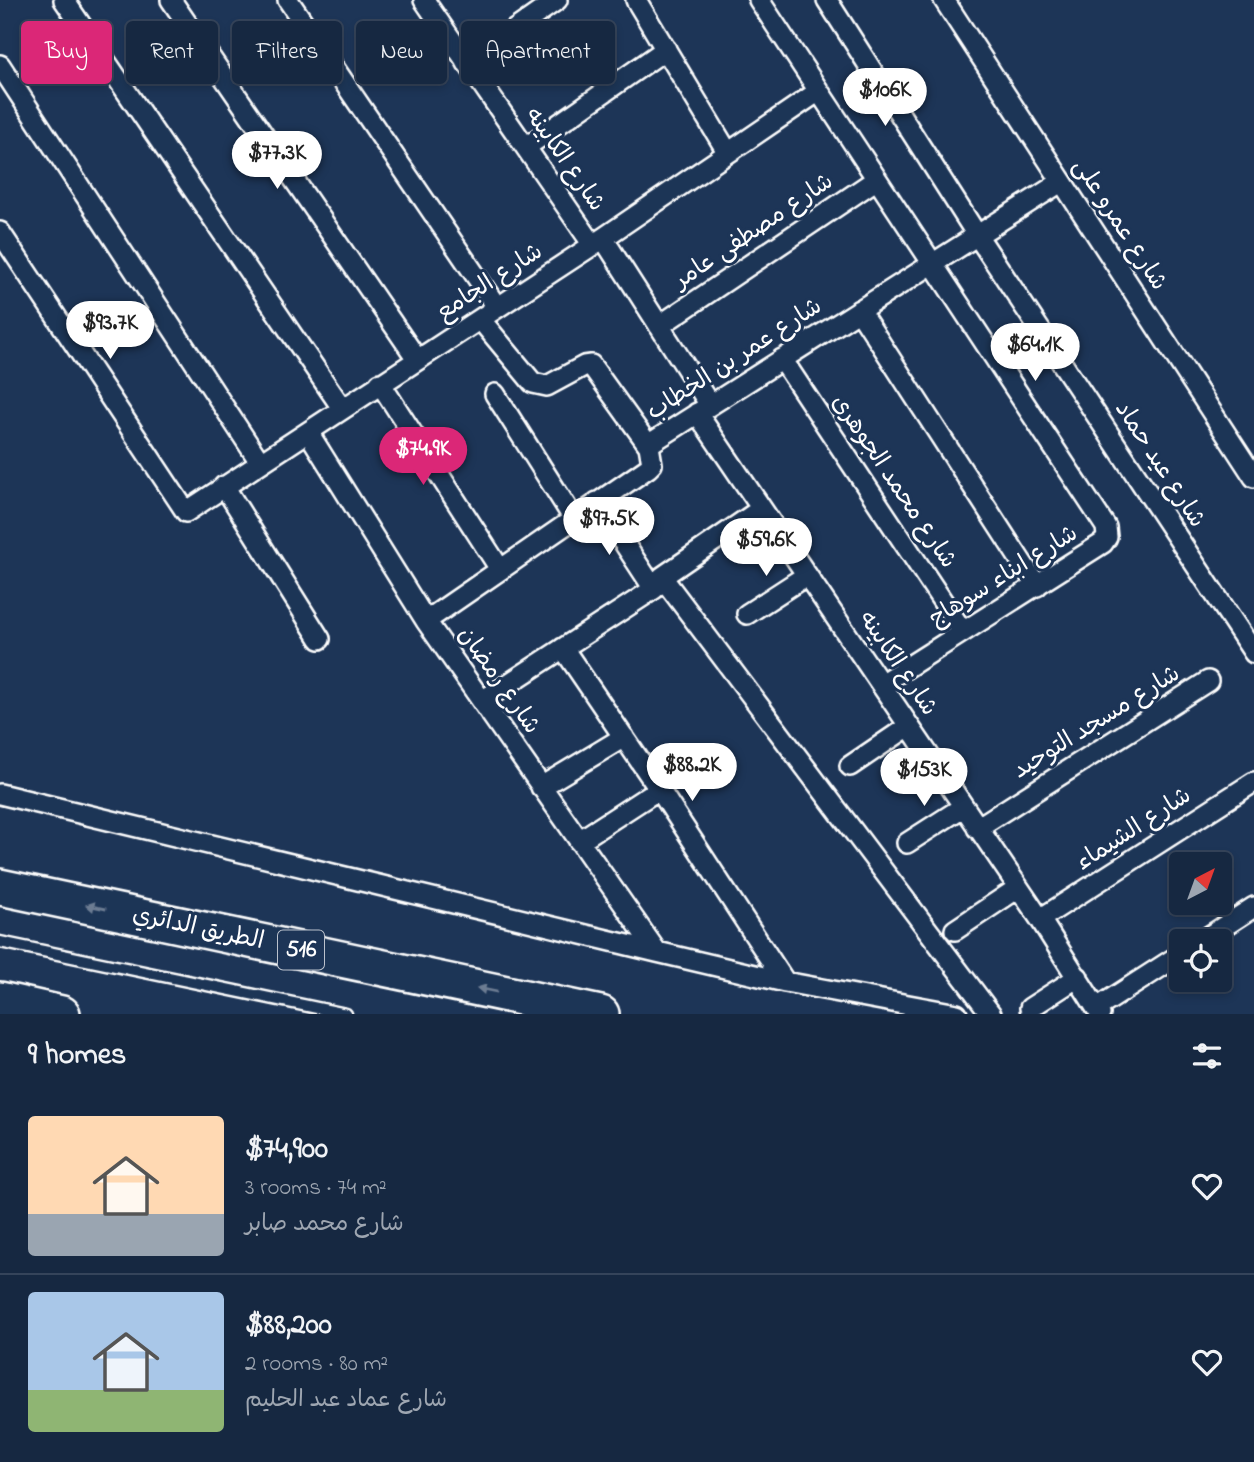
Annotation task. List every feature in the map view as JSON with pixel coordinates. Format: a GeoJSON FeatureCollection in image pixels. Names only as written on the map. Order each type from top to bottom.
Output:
{"type":"FeatureCollection","features":[{"type":"Feature","properties":{"kind":"highway","name":"الطريق الدائري"},"geometry":{"type":"LineString","coordinates":[[0,887],[601,1014]]}},
{"type":"Feature","properties":{"kind":"highway"},"geometry":{"type":"LineString","coordinates":[[0,1000],[62,1014]]}},
{"type":"Feature","properties":{"kind":"street"},"geometry":{"type":"LineString","coordinates":[[64,0],[342,408]]}},
{"type":"Feature","properties":{"kind":"street"},"geometry":{"type":"LineString","coordinates":[[171,0],[417,359]]}},
{"type":"Feature","properties":{"kind":"street"},"geometry":{"type":"LineString","coordinates":[[288,0],[497,307]]}},
{"type":"Feature","properties":{"kind":"street","name":"شارع الكابينه"},"geometry":{"type":"LineString","coordinates":[[424,0],[461,53]]}},
{"type":"Feature","properties":{"kind":"street"},"geometry":{"type":"LineString","coordinates":[[527,21],[557,0]]}},
{"type":"Feature","properties":{"kind":"street"},"geometry":{"type":"LineString","coordinates":[[636,0],[728,153]]}},
{"type":"Feature","properties":{"kind":"street","name":"شارع ابناء سوهاج"},"geometry":{"type":"LineString","coordinates":[[759,0],[1107,527],[1107,537],[1103,543],[881,684]]}},
{"type":"Feature","properties":{"kind":"street","name":"شارع عيد حماد"},"geometry":{"type":"LineString","coordinates":[[827,0],[977,235],[1254,653]]}},
{"type":"Feature","properties":{"kind":"street","name":"شارع عمرو على"},"geometry":{"type":"LineString","coordinates":[[944,0],[1254,477]]}},
{"type":"Feature","properties":{"kind":"street"},"geometry":{"type":"LineString","coordinates":[[526,147],[666,49]]}},
{"type":"Feature","properties":{"kind":"street"},"geometry":{"type":"LineString","coordinates":[[0,65],[260,462]]}},
{"type":"Feature","properties":{"kind":"street","name":"شارع الكابينه"},"geometry":{"type":"LineString","coordinates":[[482,84],[659,326],[761,509],[1040,919],[1098,1011]]}},
{"type":"Feature","properties":{"kind":"street","name":"شارع الجامع"},"geometry":{"type":"LineString","coordinates":[[0,232],[186,512],[598,241],[819,91]]}},
{"type":"Feature","properties":{"kind":"street","name":"شارع مصطفى عامر"},"geometry":{"type":"LineString","coordinates":[[659,326],[877,179]]}},
{"type":"Feature","properties":{"kind":"street","name":"شارع عمر بن الخطاب"},"geometry":{"type":"LineString","coordinates":[[426,621],[652,464],[649,446],[1061,182]]}},
{"type":"Feature","properties":{"kind":"street"},"geometry":{"type":"LineString","coordinates":[[859,310],[1037,586]]}},
{"type":"Feature","properties":{"kind":"street"},"geometry":{"type":"LineString","coordinates":[[480,319],[533,383],[547,386],[584,366],[592,365],[649,446]]}},
{"type":"Feature","properties":{"kind":"street","name":"شارع محمد الجوهرى"},"geometry":{"type":"LineString","coordinates":[[782,359],[963,632]]}},
{"type":"Feature","properties":{"kind":"street"},"geometry":{"type":"LineString","coordinates":[[380,383],[500,569]]}},
{"type":"Feature","properties":{"kind":"street"},"geometry":{"type":"LineString","coordinates":[[495,394],[574,519]]}},
{"type":"Feature","properties":{"kind":"street","name":"شارع رمضان"},"geometry":{"type":"LineString","coordinates":[[308,432],[426,621],[657,952]]}},
{"type":"Feature","properties":{"kind":"street"},"geometry":{"type":"LineString","coordinates":[[223,486],[320,639]]}},
{"type":"Feature","properties":{"kind":"street"},"geometry":{"type":"LineString","coordinates":[[597,502],[991,1014]]}},
{"type":"Feature","properties":{"kind":"street"},"geometry":{"type":"LineString","coordinates":[[482,701],[564,648],[761,509]]}},
{"type":"Feature","properties":{"kind":"street"},"geometry":{"type":"LineString","coordinates":[[747,614],[807,576]]}},
{"type":"Feature","properties":{"kind":"street"},"geometry":{"type":"LineString","coordinates":[[564,648],[785,982]]}},
{"type":"Feature","properties":{"kind":"street","name":"شارع مسجد التوحيد"},"geometry":{"type":"LineString","coordinates":[[977,828],[1208,681]]}},
{"type":"Feature","properties":{"kind":"street"},"geometry":{"type":"LineString","coordinates":[[850,766],[909,726]]}},
{"type":"Feature","properties":{"kind":"street"},"geometry":{"type":"LineString","coordinates":[[541,787],[624,737]]}},
{"type":"Feature","properties":{"kind":"street","name":"شارع الشيماء"},"geometry":{"type":"LineString","coordinates":[[1040,919],[1254,782]]}},
{"type":"Feature","properties":{"kind":"street"},"geometry":{"type":"LineString","coordinates":[[579,841],[659,789]]}},
{"type":"Feature","properties":{"kind":"street"},"geometry":{"type":"LineString","coordinates":[[0,794],[785,982],[957,1014]]}},
{"type":"Feature","properties":{"kind":"street"},"geometry":{"type":"LineString","coordinates":[[907,843],[963,807]]}},
{"type":"Feature","properties":{"kind":"street"},"geometry":{"type":"LineString","coordinates":[[955,930],[1018,888]]}},
{"type":"Feature","properties":{"kind":"street"},"geometry":{"type":"LineString","coordinates":[[1220,929],[1254,907]]}},
{"type":"Feature","properties":{"kind":"street"},"geometry":{"type":"LineString","coordinates":[[1098,1011],[1169,962]]}},
{"type":"Feature","properties":{"kind":"street"},"geometry":{"type":"LineString","coordinates":[[1030,1008],[1078,977]]}},
{"type":"Feature","properties":{"kind":"lane"},"geometry":{"type":"LineString","coordinates":[[0,942],[346,1014]]}}]}
